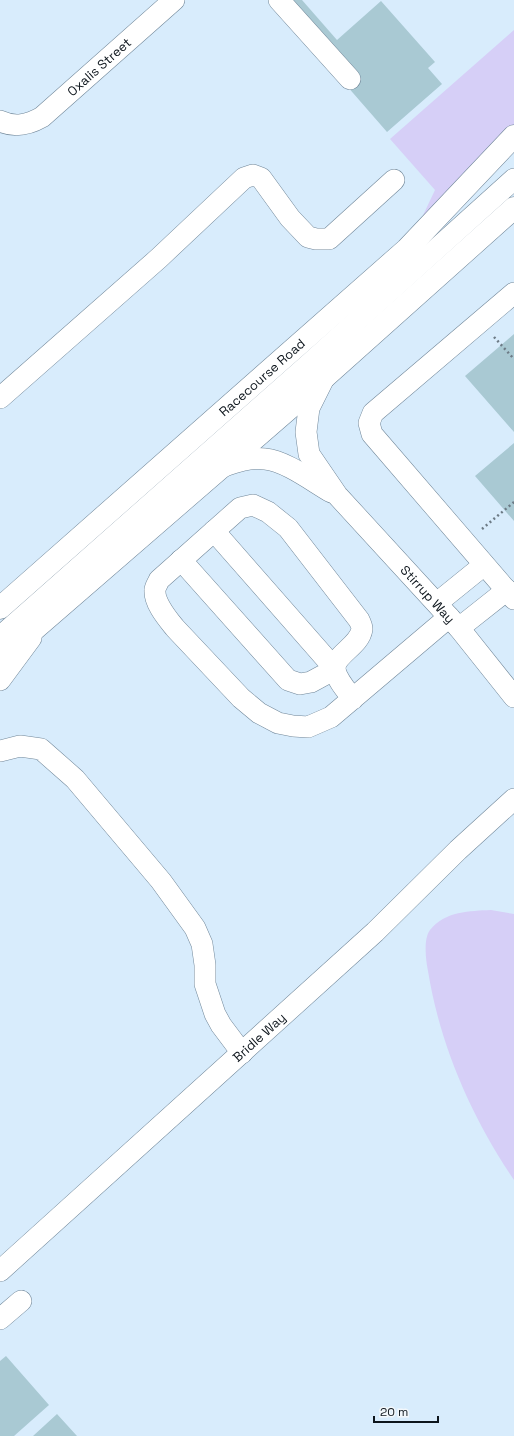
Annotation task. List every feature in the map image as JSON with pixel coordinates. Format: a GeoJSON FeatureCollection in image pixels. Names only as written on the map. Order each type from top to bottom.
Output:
{"type":"FeatureCollection","features":[{"type":"Feature","properties":{"kind":"main road","name":"Racecourse Road"},"geometry":{"type":"LineString","coordinates":[[0,608],[407,249],[514,136]]}},
{"type":"Feature","properties":{"kind":"main road"},"geometry":{"type":"LineString","coordinates":[[0,659],[324,378],[514,208]]}},
{"type":"Feature","properties":{"kind":"street","name":"Oxalis Street"},"geometry":{"type":"LineString","coordinates":[[9,123],[31,123],[42,117],[174,0]]}},
{"type":"Feature","properties":{"kind":"street"},"geometry":{"type":"LineString","coordinates":[[279,0],[350,79]]}},
{"type":"Feature","properties":{"kind":"street"},"geometry":{"type":"LineString","coordinates":[[0,398],[159,258],[244,178],[253,175],[261,178],[290,218],[308,237],[316,239],[329,239],[394,180]]}},
{"type":"Feature","properties":{"kind":"street"},"geometry":{"type":"LineString","coordinates":[[0,637],[310,363],[514,179]]}},
{"type":"Feature","properties":{"kind":"street"},"geometry":{"type":"LineString","coordinates":[[448,616],[510,595],[372,434],[369,423],[373,414],[514,293]]}},
{"type":"Feature","properties":{"kind":"street","name":"Stirrup Way"},"geometry":{"type":"LineString","coordinates":[[324,378],[309,408],[306,432],[309,454],[337,495],[448,616],[514,697]]}},
{"type":"Feature","properties":{"kind":"street","name":"Stirrup Way"},"geometry":{"type":"LineString","coordinates":[[222,467],[244,460],[264,459],[279,463],[292,469],[337,495]]}},
{"type":"Feature","properties":{"kind":"street"},"geometry":{"type":"LineString","coordinates":[[181,560],[288,680],[300,684],[311,682],[335,669],[338,660],[355,643],[362,629],[360,620],[288,528],[268,512],[253,505],[240,508],[181,560],[159,580],[155,590],[157,601],[167,618],[174,628],[241,698],[259,713],[278,723],[308,727],[331,717],[448,616],[484,565]]}},
{"type":"Feature","properties":{"kind":"street"},"geometry":{"type":"LineString","coordinates":[[214,531],[335,669],[338,678],[353,699]]}},
{"type":"Feature","properties":{"kind":"street"},"geometry":{"type":"LineString","coordinates":[[0,680],[42,623]]}},
{"type":"Feature","properties":{"kind":"street"},"geometry":{"type":"LineString","coordinates":[[0,751],[20,746],[41,749],[75,779],[161,881],[195,928],[202,944],[205,965],[205,984],[215,1014],[221,1025],[242,1053]]}},
{"type":"Feature","properties":{"kind":"street","name":"Bridle Way"},"geometry":{"type":"LineString","coordinates":[[0,1271],[375,932],[458,850],[514,799]]}},
{"type":"Feature","properties":{"kind":"street"},"geometry":{"type":"LineString","coordinates":[[0,1319],[21,1301]]}},
{"type":"Feature","properties":{"kind":"path"},"geometry":{"type":"LineString","coordinates":[[481,321],[514,359]]}},
{"type":"Feature","properties":{"kind":"path"},"geometry":{"type":"LineString","coordinates":[[466,543],[514,502]]}},
{"type":"Feature","properties":{"kind":"shaded area"},"geometry":{"type":"Polygon","coordinates":[[[514,30],[514,136],[407,249],[435,190],[390,139],[514,30]]]}},
{"type":"Feature","properties":{"kind":"shaded area"},"geometry":{"type":"Polygon","coordinates":[[[491,910],[514,914],[514,1180],[471,1106],[449,1054],[433,999],[426,956],[426,939],[428,934],[436,924],[443,919],[458,913],[491,910]]]}},
{"type":"Feature","properties":{"kind":"building"},"geometry":{"type":"Polygon","coordinates":[[[272,0],[302,0],[337,40],[381,1],[435,62],[428,68],[442,84],[387,132],[272,0]]]}},
{"type":"Feature","properties":{"kind":"building"},"geometry":{"type":"Polygon","coordinates":[[[514,334],[514,432],[465,376],[514,334]]]}},
{"type":"Feature","properties":{"kind":"building"},"geometry":{"type":"Polygon","coordinates":[[[514,443],[514,521],[475,476],[514,443]]]}},
{"type":"Feature","properties":{"kind":"building"},"geometry":{"type":"Polygon","coordinates":[[[6,1356],[49,1405],[14,1436],[0,1436],[0,1361],[6,1356]]]}},
{"type":"Feature","properties":{"kind":"building"},"geometry":{"type":"Polygon","coordinates":[[[57,1414],[77,1436],[33,1436],[57,1414]]]}}]}
